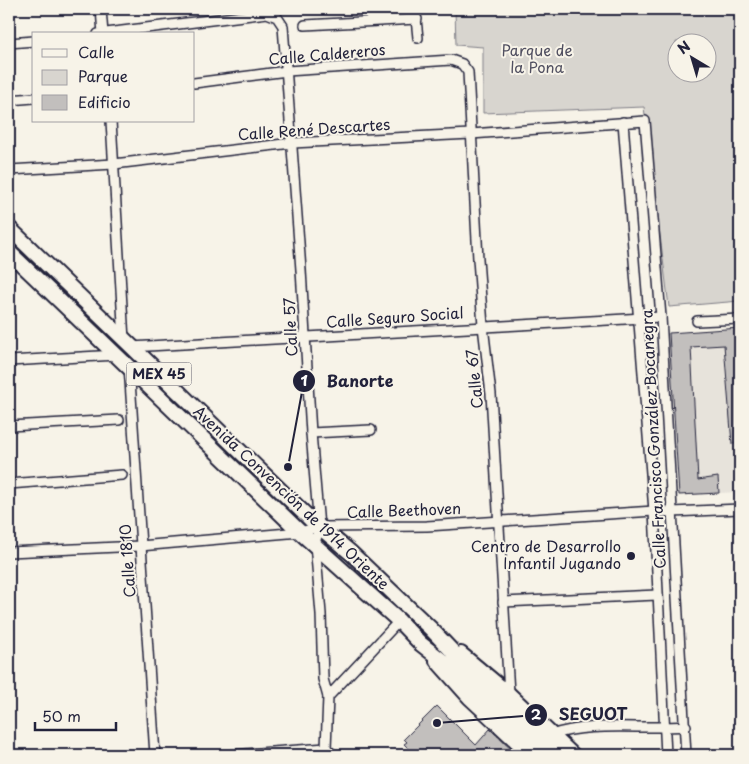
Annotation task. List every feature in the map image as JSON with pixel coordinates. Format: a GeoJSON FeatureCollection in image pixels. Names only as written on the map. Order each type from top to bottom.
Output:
{"type":"FeatureCollection","features":[{"type":"Feature","properties":{"kind":"main road","name":"Avenida Convención de 1914 Oriente"},"geometry":{"type":"LineString","coordinates":[[9,228],[319,527],[351,553],[430,628],[509,693],[574,755]]}},
{"type":"Feature","properties":{"kind":"main road","name":"Avenida Convención de 1914 Oriente"},"geometry":{"type":"LineString","coordinates":[[9,252],[300,532],[316,544],[399,622],[469,698],[530,755]]}},
{"type":"Feature","properties":{"kind":"main road","name":"Avenida Convención de 1914 Oriente"},"geometry":{"type":"LineString","coordinates":[[430,628],[462,669],[544,755]]}},
{"type":"Feature","properties":{"kind":"main road","name":"Avenida Convención de 1914 Oriente"},"geometry":{"type":"LineString","coordinates":[[421,644],[462,669],[559,755]]}},
{"type":"Feature","properties":{"kind":"street"},"geometry":{"type":"LineString","coordinates":[[101,9],[101,32]]}},
{"type":"Feature","properties":{"kind":"street"},"geometry":{"type":"LineString","coordinates":[[415,9],[418,38]]}},
{"type":"Feature","properties":{"kind":"street","name":"Calle 57"},"geometry":{"type":"LineString","coordinates":[[109,32],[267,13],[277,17],[283,26],[288,71],[311,433],[319,527],[316,544],[323,679],[328,697],[326,748]]}},
{"type":"Feature","properties":{"kind":"street"},"geometry":{"type":"LineString","coordinates":[[305,25],[417,19]]}},
{"type":"Feature","properties":{"kind":"street"},"geometry":{"type":"LineString","coordinates":[[9,44],[32,42]]}},
{"type":"Feature","properties":{"kind":"street","name":"Calle Caldereros"},"geometry":{"type":"LineString","coordinates":[[195,83],[288,71],[450,60],[462,64]]}},
{"type":"Feature","properties":{"kind":"street","name":"Calle 67"},"geometry":{"type":"LineString","coordinates":[[462,64],[468,72],[483,326],[491,394],[509,693]]}},
{"type":"Feature","properties":{"kind":"street"},"geometry":{"type":"LineString","coordinates":[[9,100],[32,98]]}},
{"type":"Feature","properties":{"kind":"street","name":"Calle René Descartes"},"geometry":{"type":"LineString","coordinates":[[9,170],[114,164],[292,143],[471,134],[645,121]]}},
{"type":"Feature","properties":{"kind":"street","name":"Calle Francisco González Bocanegra"},"geometry":{"type":"LineString","coordinates":[[645,121],[661,317],[686,726],[686,755]]}},
{"type":"Feature","properties":{"kind":"street"},"geometry":{"type":"LineString","coordinates":[[111,122],[128,344]]}},
{"type":"Feature","properties":{"kind":"street","name":"Calle Francisco González Bocanegra"},"geometry":{"type":"LineString","coordinates":[[623,122],[654,511],[666,755]]}},
{"type":"Feature","properties":{"kind":"street","name":"Calle Seguro Social"},"geometry":{"type":"LineString","coordinates":[[128,344],[306,338],[483,326],[661,317]]}},
{"type":"Feature","properties":{"kind":"street"},"geometry":{"type":"LineString","coordinates":[[697,321],[740,318]]}},
{"type":"Feature","properties":{"kind":"street"},"geometry":{"type":"LineString","coordinates":[[9,361],[117,354]]}},
{"type":"Feature","properties":{"kind":"street","name":"Calle 1810"},"geometry":{"type":"LineString","coordinates":[[129,366],[155,755]]}},
{"type":"Feature","properties":{"kind":"street"},"geometry":{"type":"LineString","coordinates":[[9,426],[119,420]]}},
{"type":"Feature","properties":{"kind":"street"},"geometry":{"type":"LineString","coordinates":[[311,433],[371,430]]}},
{"type":"Feature","properties":{"kind":"street"},"geometry":{"type":"LineString","coordinates":[[9,484],[122,475]]}},
{"type":"Feature","properties":{"kind":"street","name":"Calle Beethoven"},"geometry":{"type":"LineString","coordinates":[[9,552],[140,546],[300,532],[319,527],[427,526],[654,511],[740,509]]}},
{"type":"Feature","properties":{"kind":"street"},"geometry":{"type":"LineString","coordinates":[[503,602],[657,595]]}},
{"type":"Feature","properties":{"kind":"street"},"geometry":{"type":"LineString","coordinates":[[328,697],[399,622]]}},
{"type":"Feature","properties":{"kind":"street"},"geometry":{"type":"LineString","coordinates":[[551,735],[566,730],[608,727],[665,728],[686,726]]}},
{"type":"Feature","properties":{"kind":"street"},"geometry":{"type":"LineString","coordinates":[[230,755],[326,748],[333,755]]}},
{"type":"Feature","properties":{"kind":"shaded area"},"geometry":{"type":"Polygon","coordinates":[[[740,328],[740,492],[679,495],[669,333],[740,328]]]}},
{"type":"Feature","properties":{"kind":"green space","name":"Parque de la Pona"},"geometry":{"type":"Polygon","coordinates":[[[455,9],[740,9],[740,301],[669,307],[644,107],[483,113],[483,47],[456,45],[455,9]]]}},
{"type":"Feature","properties":{"kind":"building"},"geometry":{"type":"Polygon","coordinates":[[[740,328],[740,443],[732,444],[724,345],[691,347],[698,480],[718,477],[719,493],[679,495],[669,333],[740,328]]]}},
{"type":"Feature","properties":{"kind":"building"},"geometry":{"type":"Polygon","coordinates":[[[437,706],[476,745],[490,729],[517,755],[415,755],[404,744],[407,742],[404,739],[437,706]]]}},
{"type":"Feature","properties":{"kind":"place","name":"Banorte"},"geometry":{"type":"Point","coordinates":[288,467]}},
{"type":"Feature","properties":{"kind":"place","name":"Centro de Desarrollo Infantil Jugando"},"geometry":{"type":"Point","coordinates":[631,556]}},
{"type":"Feature","properties":{"kind":"place","name":"SEGUOT"},"geometry":{"type":"Point","coordinates":[437,723]}}]}
